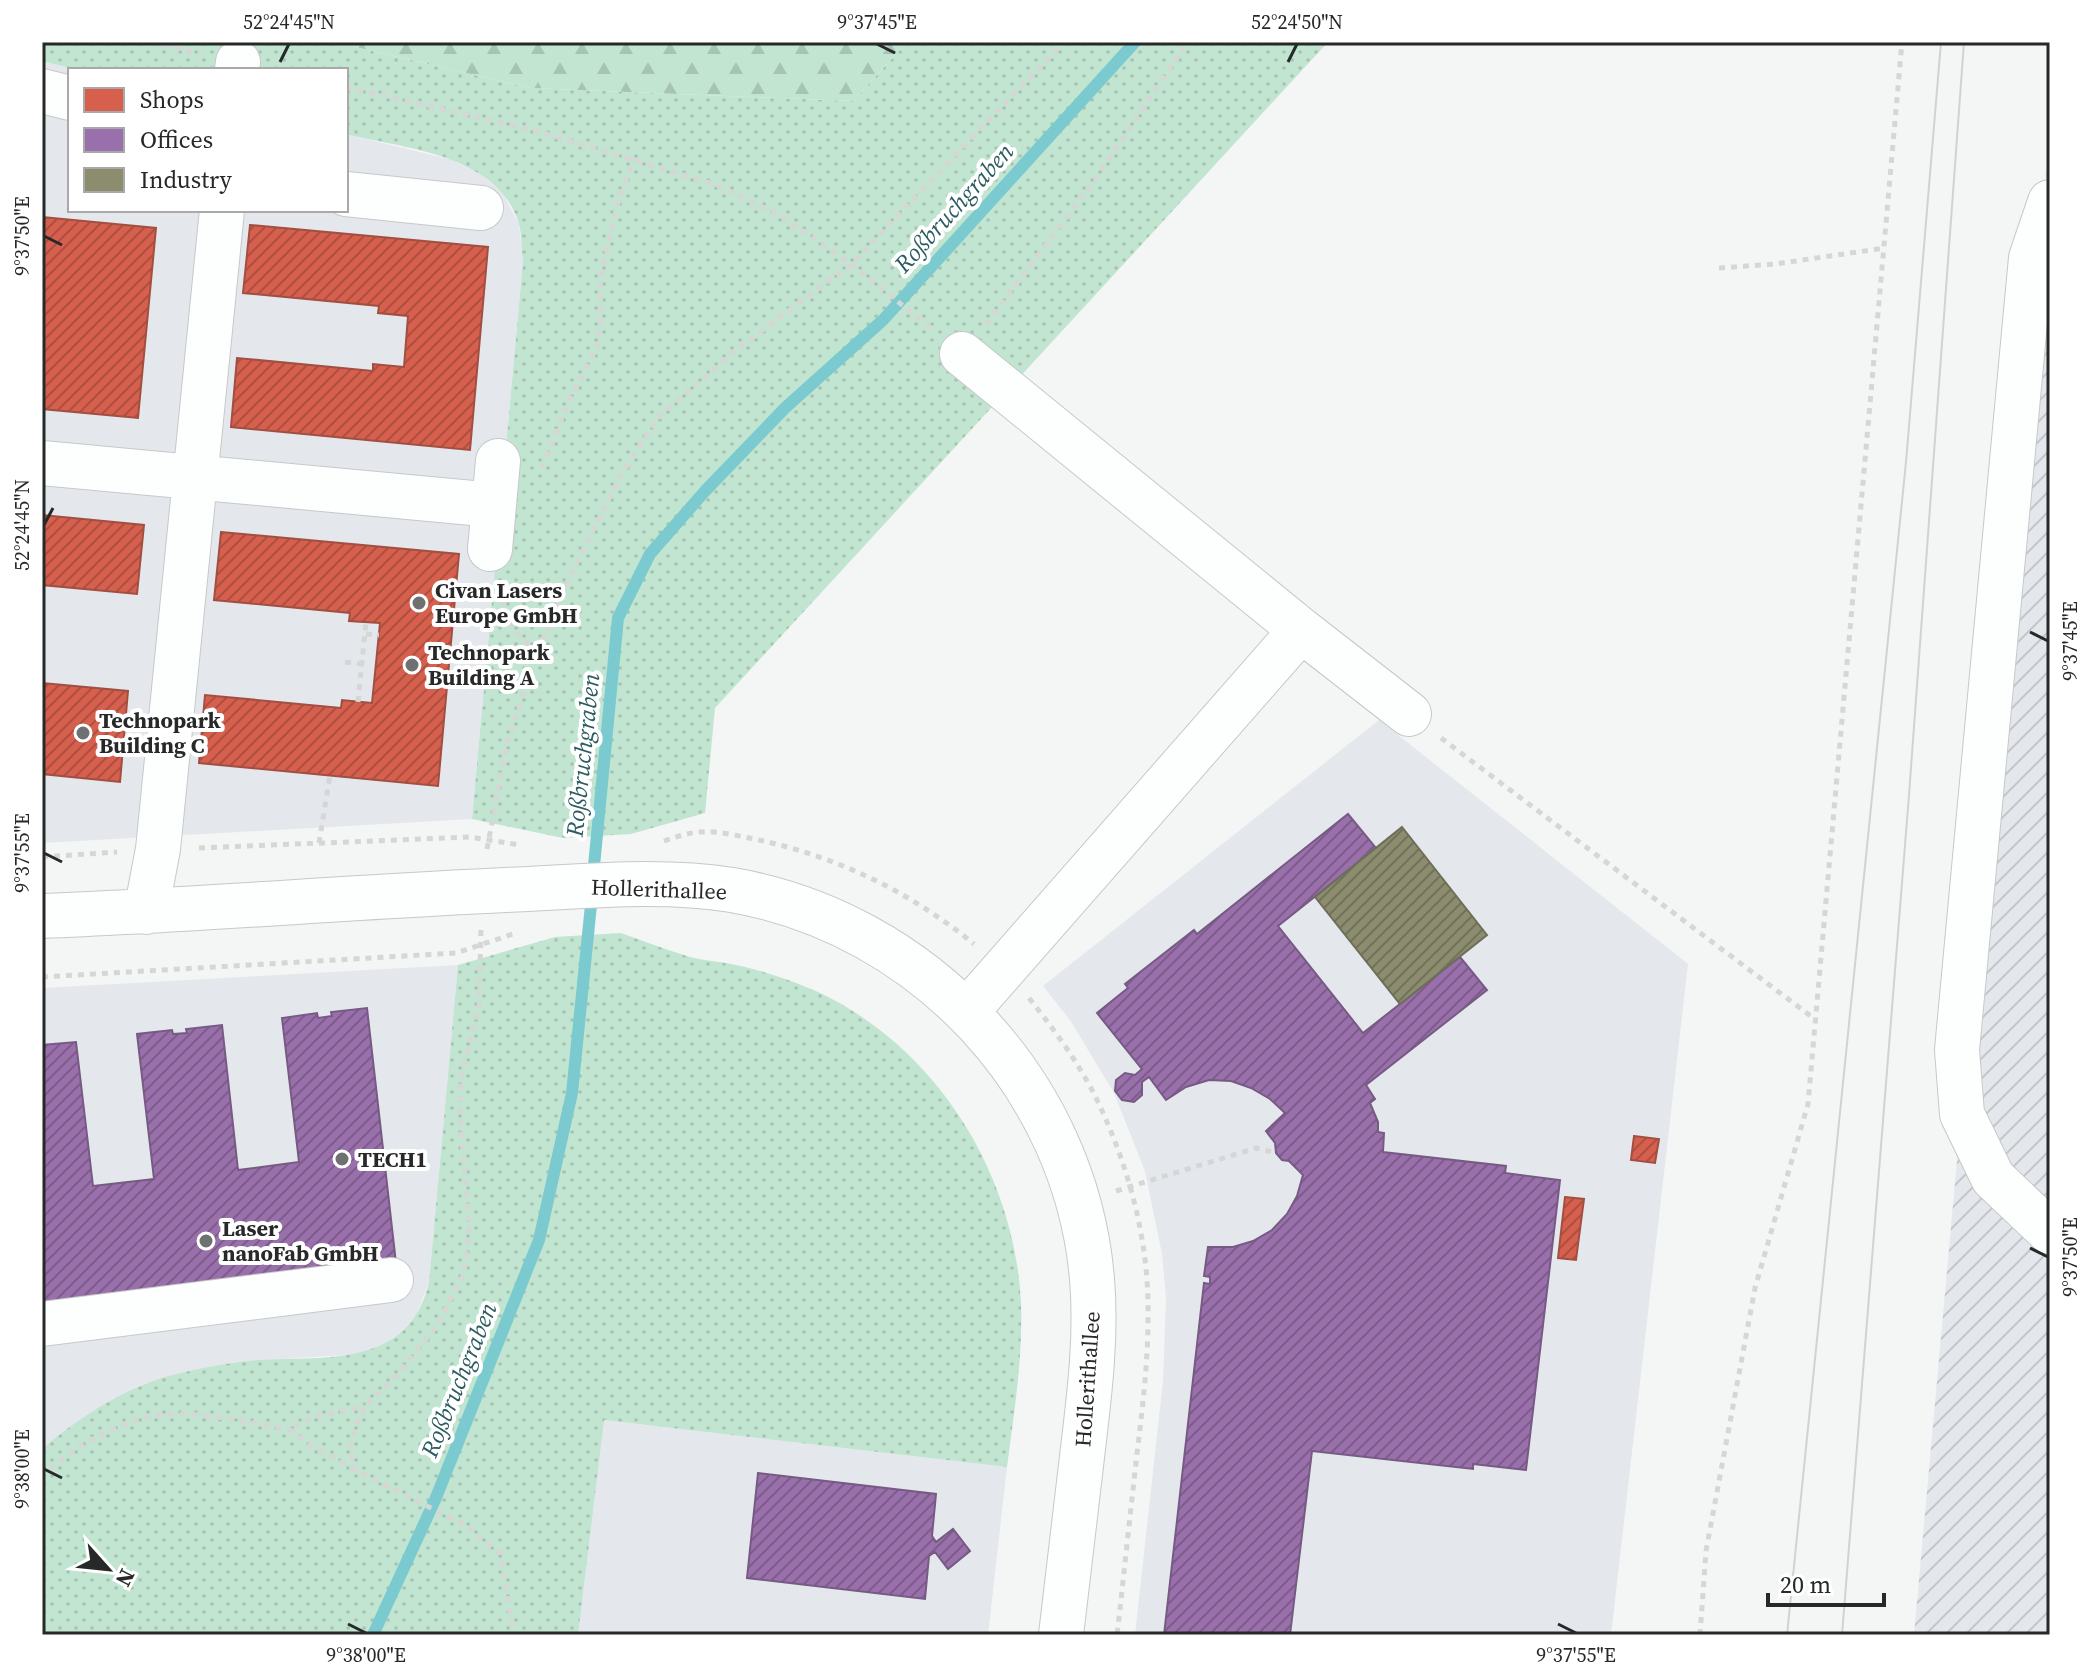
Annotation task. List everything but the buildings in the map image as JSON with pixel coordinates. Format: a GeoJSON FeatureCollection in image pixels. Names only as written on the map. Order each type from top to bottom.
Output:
{"type":"FeatureCollection","features":[{"type":"Feature","properties":{"kind":"street"},"geometry":{"type":"LineString","coordinates":[[42,91],[68,98]]}},
{"type":"Feature","properties":{"kind":"street"},"geometry":{"type":"LineString","coordinates":[[348,194],[481,208]]}},
{"type":"Feature","properties":{"kind":"street"},"geometry":{"type":"LineString","coordinates":[[2049,1218],[1993,1178],[1962,1114],[1957,1050],[2031,258],[2050,202]]}},
{"type":"Feature","properties":{"kind":"street"},"geometry":{"type":"LineString","coordinates":[[146,912],[158,849],[222,212]]}},
{"type":"Feature","properties":{"kind":"street"},"geometry":{"type":"LineString","coordinates":[[962,354],[1409,714]]}},
{"type":"Feature","properties":{"kind":"street"},"geometry":{"type":"LineString","coordinates":[[497,563],[494,505],[498,461]]}},
{"type":"Feature","properties":{"kind":"street"},"geometry":{"type":"LineString","coordinates":[[42,463],[494,505]]}},
{"type":"Feature","properties":{"kind":"street"},"geometry":{"type":"LineString","coordinates":[[967,1011],[1301,630]]}},
{"type":"Feature","properties":{"kind":"street","name":"Hollerithallee"},"geometry":{"type":"LineString","coordinates":[[42,916],[592,886],[699,885],[762,896],[818,913],[863,934],[922,971],[967,1011],[1011,1063],[1033,1096],[1066,1166],[1078,1203],[1092,1278],[1092,1356],[1061,1635]]}},
{"type":"Feature","properties":{"kind":"street"},"geometry":{"type":"LineString","coordinates":[[42,1324],[391,1280]]}},
{"type":"Feature","properties":{"kind":"path"},"geometry":{"type":"LineString","coordinates":[[489,838],[507,743],[537,653],[570,576],[620,477],[657,419],[732,353],[851,264],[1064,42]]}},
{"type":"Feature","properties":{"kind":"path"},"geometry":{"type":"LineString","coordinates":[[962,354],[1094,181],[1188,42]]}},
{"type":"Feature","properties":{"kind":"path"},"geometry":{"type":"LineString","coordinates":[[1700,1635],[1706,1551],[1755,1288],[1808,1104],[1902,42]]}},
{"type":"Feature","properties":{"kind":"path"},"geometry":{"type":"LineString","coordinates":[[348,87],[537,131],[717,185],[781,216],[851,264],[918,318]]}},
{"type":"Feature","properties":{"kind":"path"},"geometry":{"type":"LineString","coordinates":[[541,470],[568,403],[597,347],[601,317],[600,282],[617,206],[634,158]]}},
{"type":"Feature","properties":{"kind":"path"},"geometry":{"type":"LineString","coordinates":[[1719,268],[1775,264],[1885,248]]}},
{"type":"Feature","properties":{"kind":"path"},"geometry":{"type":"LineString","coordinates":[[497,563],[501,605],[511,626],[537,653]]}},
{"type":"Feature","properties":{"kind":"path"},"geometry":{"type":"LineString","coordinates":[[358,702],[366,622]]}},
{"type":"Feature","properties":{"kind":"path"},"geometry":{"type":"LineString","coordinates":[[366,634],[379,635]]}},
{"type":"Feature","properties":{"kind":"path"},"geometry":{"type":"LineString","coordinates":[[345,662],[362,664]]}},
{"type":"Feature","properties":{"kind":"path"},"geometry":{"type":"LineString","coordinates":[[1409,714],[1816,1020]]}},
{"type":"Feature","properties":{"kind":"path"},"geometry":{"type":"LineString","coordinates":[[319,843],[330,775]]}},
{"type":"Feature","properties":{"kind":"path"},"geometry":{"type":"LineString","coordinates":[[42,857],[158,849],[489,838],[529,847]]}},
{"type":"Feature","properties":{"kind":"path"},"geometry":{"type":"LineString","coordinates":[[42,977],[456,953],[523,930]]}},
{"type":"Feature","properties":{"kind":"path"},"geometry":{"type":"LineString","coordinates":[[355,1470],[350,1448],[365,1406],[396,1376],[436,1327],[464,1274],[469,1228],[460,1113],[461,1077],[479,1008],[481,944]]}},
{"type":"Feature","properties":{"kind":"path"},"geometry":{"type":"LineString","coordinates":[[1078,1203],[1256,1148],[1276,1153]]}},
{"type":"Feature","properties":{"kind":"path"},"geometry":{"type":"LineString","coordinates":[[289,1429],[313,1417],[365,1406]]}},
{"type":"Feature","properties":{"kind":"path"},"geometry":{"type":"LineString","coordinates":[[42,1478],[51,1468],[93,1439],[135,1420],[176,1413],[289,1429],[355,1470],[467,1526],[500,1554],[514,1635]]}},
{"type":"Feature","properties":{"kind":"shaded area"},"geometry":{"type":"Polygon","coordinates":[[[42,61],[70,68],[68,212],[348,212],[348,134],[449,159],[478,172],[502,192],[519,224],[523,261],[472,819],[42,843],[42,61]]]}},
{"type":"Feature","properties":{"kind":"shaded area"},"geometry":{"type":"Polygon","coordinates":[[[2050,134],[2050,1635],[1914,1635],[2050,134]]]}},
{"type":"Feature","properties":{"kind":"shaded area"},"geometry":{"type":"Polygon","coordinates":[[[1379,720],[1688,964],[1611,1635],[1135,1635],[1163,1381],[1166,1297],[1162,1254],[1145,1171],[1114,1093],[1070,1020],[1043,986],[1379,720]]]}},
{"type":"Feature","properties":{"kind":"shaded area"},"geometry":{"type":"Polygon","coordinates":[[[458,965],[429,1282],[417,1314],[403,1331],[380,1347],[360,1354],[235,1362],[172,1375],[126,1393],[95,1410],[42,1449],[42,988],[458,965]]]}},
{"type":"Feature","properties":{"kind":"shaded area"},"geometry":{"type":"Polygon","coordinates":[[[603,1420],[1007,1467],[988,1635],[578,1635],[603,1420]]]}},
{"type":"Feature","properties":{"kind":"green space"},"geometry":{"type":"Polygon","coordinates":[[[42,42],[334,42],[530,88],[853,101],[907,42],[1328,42],[715,708],[705,813],[631,834],[563,838],[472,819],[523,261],[519,224],[508,201],[492,183],[447,158],[348,134],[348,68],[70,68],[42,61],[42,42]]]}},
{"type":"Feature","properties":{"kind":"green space"},"geometry":{"type":"Polygon","coordinates":[[[334,42],[907,42],[853,101],[530,88],[334,42]]]}},
{"type":"Feature","properties":{"kind":"green space"},"geometry":{"type":"Polygon","coordinates":[[[621,933],[690,957],[762,971],[818,992],[861,1016],[899,1046],[933,1081],[962,1120],[986,1163],[1003,1208],[1015,1255],[1021,1303],[1021,1344],[1007,1467],[604,1420],[578,1635],[42,1635],[42,1449],[73,1424],[107,1403],[161,1378],[238,1362],[362,1352],[404,1330],[419,1310],[429,1282],[458,965],[555,937],[621,933]]]}},
{"type":"Feature","properties":{"kind":"waterway","name":"Roßbruchgraben"},"geometry":{"type":"LineString","coordinates":[[593,876],[618,618],[650,554],[785,408],[883,320],[1135,42]]}},
{"type":"Feature","properties":{"kind":"waterway","name":"Roßbruchgraben"},"geometry":{"type":"LineString","coordinates":[[373,1635],[435,1500],[539,1240],[572,1093],[592,895]]}},
{"type":"Feature","properties":{"kind":"tram line"},"geometry":{"type":"LineString","coordinates":[[1787,1635],[1906,462],[1941,42]]}},
{"type":"Feature","properties":{"kind":"tram line"},"geometry":{"type":"LineString","coordinates":[[1842,1635],[1909,795],[1964,42]]}},
{"type":"Feature","properties":{"kind":"place","name":"Civan Lasers Europe GmbH"},"geometry":{"type":"Point","coordinates":[419,603]}},
{"type":"Feature","properties":{"kind":"place","name":"Technopark Building A"},"geometry":{"type":"Point","coordinates":[412,665]}},
{"type":"Feature","properties":{"kind":"place","name":"Technopark Building C"},"geometry":{"type":"Point","coordinates":[83,733]}},
{"type":"Feature","properties":{"kind":"place","name":"TECH1"},"geometry":{"type":"Point","coordinates":[342,1159]}},
{"type":"Feature","properties":{"kind":"place","name":"Laser nanoFab GmbH"},"geometry":{"type":"Point","coordinates":[206,1241]}}]}
